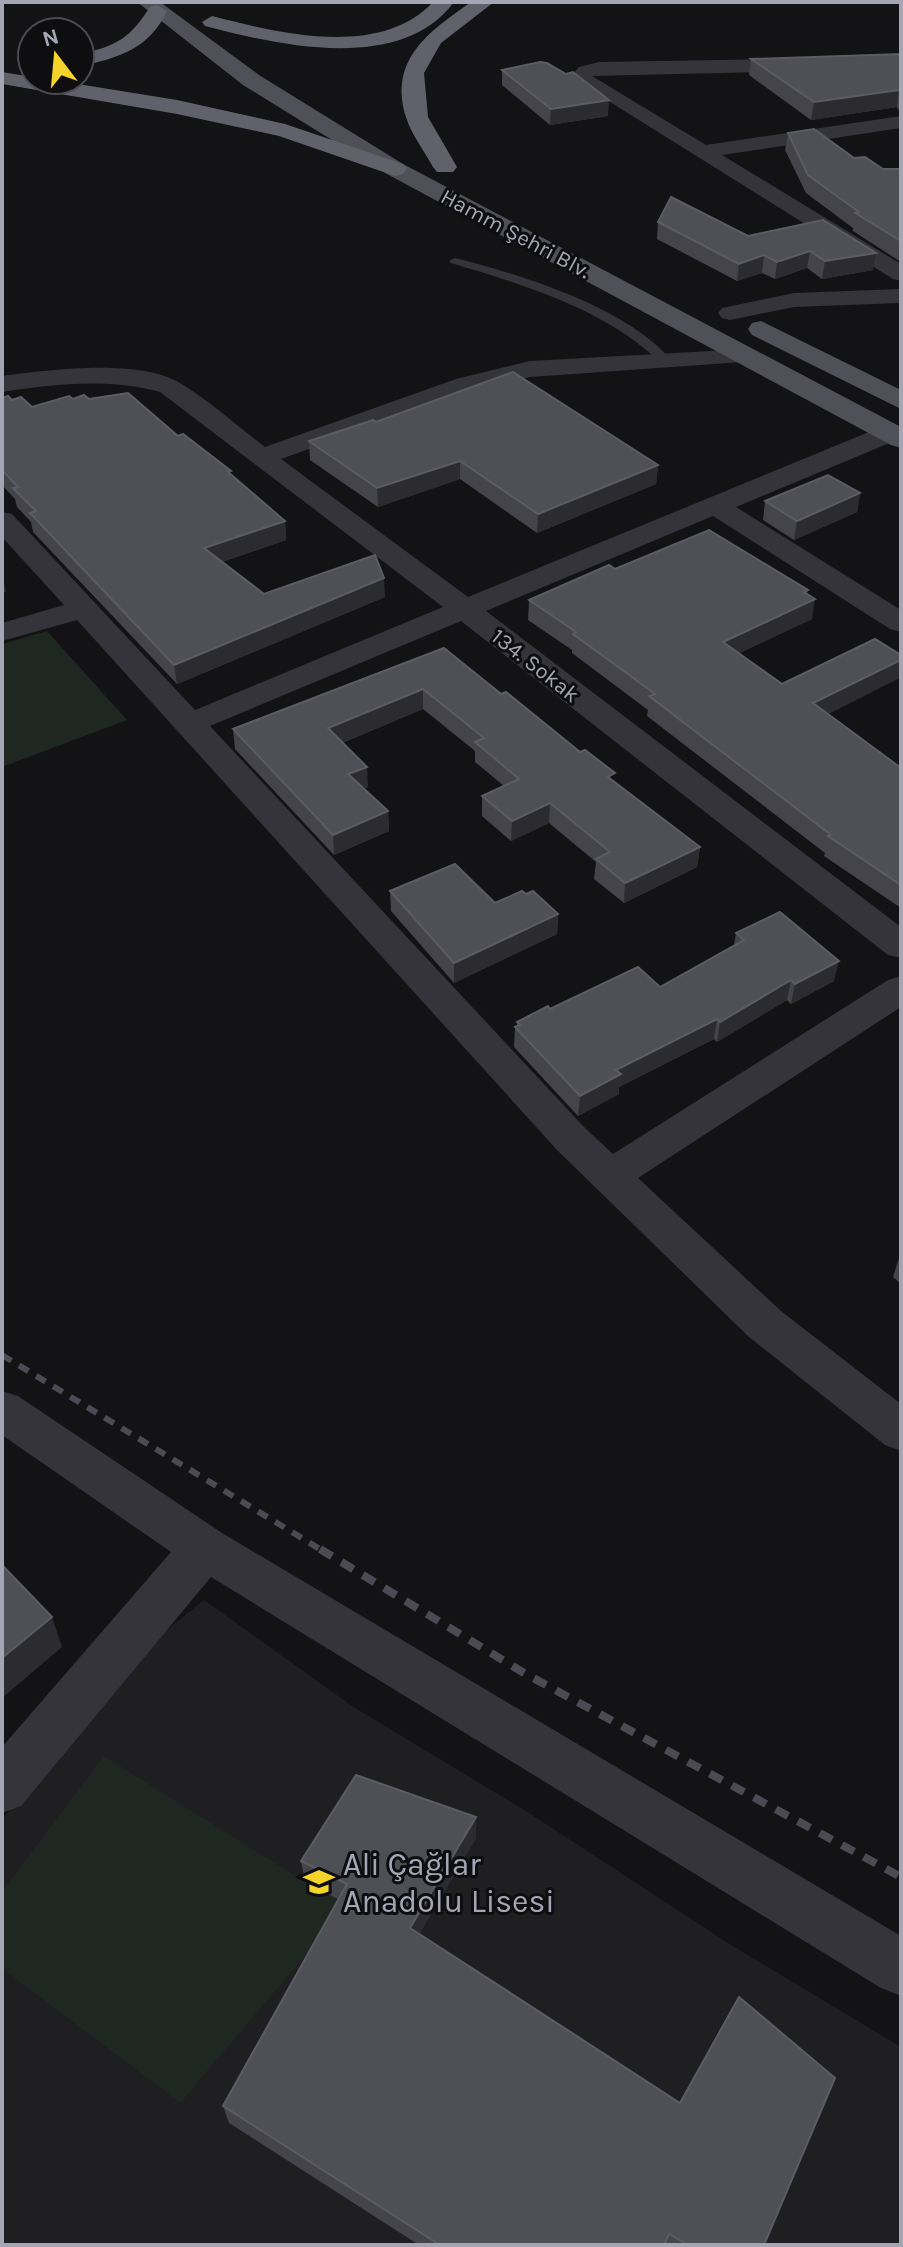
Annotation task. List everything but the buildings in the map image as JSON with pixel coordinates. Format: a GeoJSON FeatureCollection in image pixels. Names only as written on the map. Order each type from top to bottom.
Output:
{"type":"FeatureCollection","features":[{"type":"Feature","properties":{"kind":"highway"},"geometry":{"type":"LineString","coordinates":[[206,17],[287,39],[317,42],[374,39],[414,28],[436,15],[444,2]]}},
{"type":"Feature","properties":{"kind":"highway"},"geometry":{"type":"LineString","coordinates":[[445,167],[417,117],[413,73],[433,39],[484,2]]}},
{"type":"Feature","properties":{"kind":"highway"},"geometry":{"type":"LineString","coordinates":[[96,56],[122,49],[139,39],[150,29],[152,6]]}},
{"type":"Feature","properties":{"kind":"highway"},"geometry":{"type":"LineString","coordinates":[[2,78],[177,107],[285,131],[395,169]]}},
{"type":"Feature","properties":{"kind":"main road","name":"Hamm Şehri Blv."},"geometry":{"type":"LineString","coordinates":[[152,6],[251,80],[395,169],[895,436]]}},
{"type":"Feature","properties":{"kind":"main road"},"geometry":{"type":"LineString","coordinates":[[206,17],[256,54]]}},
{"type":"Feature","properties":{"kind":"main road","name":"Hamm Şehri Blv."},"geometry":{"type":"LineString","coordinates":[[407,145],[474,182]]}},
{"type":"Feature","properties":{"kind":"main road"},"geometry":{"type":"LineString","coordinates":[[701,299],[901,401]]}},
{"type":"Feature","properties":{"kind":"street"},"geometry":{"type":"LineString","coordinates":[[901,63],[599,68],[580,75],[583,81],[901,274]]}},
{"type":"Feature","properties":{"kind":"street"},"geometry":{"type":"LineString","coordinates":[[702,152],[901,122]]}},
{"type":"Feature","properties":{"kind":"street"},"geometry":{"type":"LineString","coordinates":[[730,313],[794,300],[901,296]]}},
{"type":"Feature","properties":{"kind":"street"},"geometry":{"type":"LineString","coordinates":[[261,457],[465,384],[530,369],[748,356]]}},
{"type":"Feature","properties":{"kind":"street","name":"134. Sokak"},"geometry":{"type":"LineString","coordinates":[[2,384],[95,374],[140,378],[169,387],[464,609],[901,946]]}},
{"type":"Feature","properties":{"kind":"street"},"geometry":{"type":"LineString","coordinates":[[188,724],[714,505],[895,436]]}},
{"type":"Feature","properties":{"kind":"street"},"geometry":{"type":"LineString","coordinates":[[714,505],[901,623]]}},
{"type":"Feature","properties":{"kind":"street"},"geometry":{"type":"LineString","coordinates":[[2,520],[571,1139],[765,1324],[901,1431]]}},
{"type":"Feature","properties":{"kind":"street"},"geometry":{"type":"LineString","coordinates":[[2,632],[83,609]]}},
{"type":"Feature","properties":{"kind":"street"},"geometry":{"type":"LineString","coordinates":[[610,1176],[901,989]]}},
{"type":"Feature","properties":{"kind":"street"},"geometry":{"type":"LineString","coordinates":[[2,1410],[205,1548],[901,1968]]}},
{"type":"Feature","properties":{"kind":"street"},"geometry":{"type":"LineString","coordinates":[[2,1787],[205,1548]]}},
{"type":"Feature","properties":{"kind":"lane"},"geometry":{"type":"LineString","coordinates":[[455,261],[509,277],[586,310],[642,339],[666,361]]}},
{"type":"Feature","properties":{"kind":"shaded area"},"geometry":{"type":"Polygon","coordinates":[[[47,631],[127,720],[2,767],[2,644],[47,631]]]}},
{"type":"Feature","properties":{"kind":"shaded area","name":"Ali Çağlar Anadolu Lisesi"},"geometry":{"type":"Polygon","coordinates":[[[204,1600],[352,1706],[529,1813],[731,1945],[901,2047],[901,2245],[2,2245],[2,1819],[162,1634],[204,1600]]]}},
{"type":"Feature","properties":{"kind":"shaded area"},"geometry":{"type":"Polygon","coordinates":[[[104,1756],[305,1882],[349,1904],[180,2103],[2,1968],[2,1892],[104,1756]]]}},
{"type":"Feature","properties":{"kind":"railway"},"geometry":{"type":"LineString","coordinates":[[2,1355],[323,1551]]}},
{"type":"Feature","properties":{"kind":"railway"},"geometry":{"type":"LineString","coordinates":[[320,1549],[524,1673],[901,1877]]}},
{"type":"Feature","properties":{"kind":"place","name":"Ali Çağlar Anadolu Lisesi"},"geometry":{"type":"Point","coordinates":[319,1882]}}]}
